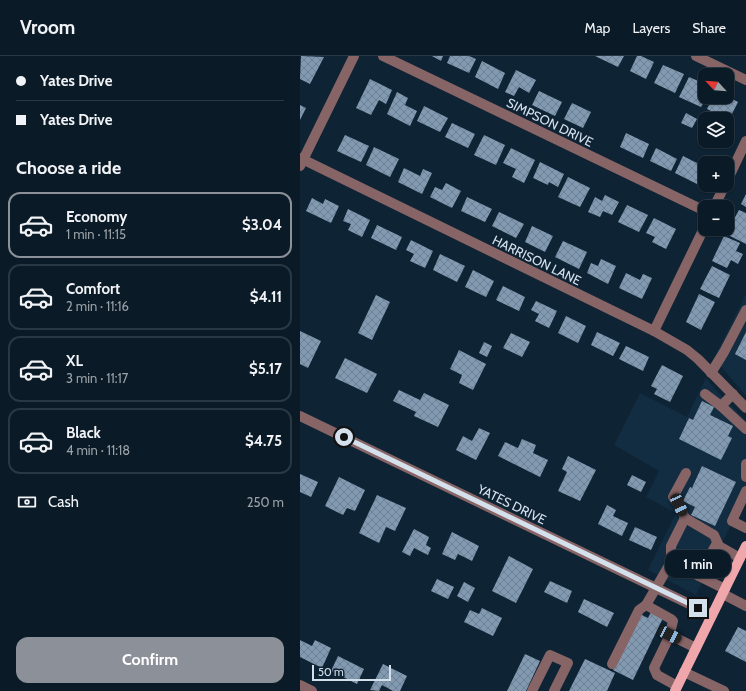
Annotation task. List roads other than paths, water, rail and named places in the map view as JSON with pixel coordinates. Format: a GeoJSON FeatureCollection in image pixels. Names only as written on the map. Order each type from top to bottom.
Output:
{"type":"FeatureCollection","features":[{"type":"Feature","properties":{"kind":"main road"},"geometry":{"type":"LineString","coordinates":[[676,689],[746,546]]}},
{"type":"Feature","properties":{"kind":"street"},"geometry":{"type":"LineString","coordinates":[[301,161],[354,56]]}},
{"type":"Feature","properties":{"kind":"street","name":"SIMPSON DRIVE"},"geometry":{"type":"LineString","coordinates":[[383,56],[698,208]]}},
{"type":"Feature","properties":{"kind":"street"},"geometry":{"type":"LineString","coordinates":[[696,56],[713,59],[746,80]]}},
{"type":"Feature","properties":{"kind":"street"},"geometry":{"type":"LineString","coordinates":[[734,167],[746,142]]}},
{"type":"Feature","properties":{"kind":"street","name":"HARRISON LANE"},"geometry":{"type":"LineString","coordinates":[[301,161],[654,331],[687,350],[712,372],[746,408]]}},
{"type":"Feature","properties":{"kind":"street"},"geometry":{"type":"LineString","coordinates":[[654,331],[700,236]]}},
{"type":"Feature","properties":{"kind":"street"},"geometry":{"type":"LineString","coordinates":[[712,372],[746,310]]}},
{"type":"Feature","properties":{"kind":"street"},"geometry":{"type":"LineString","coordinates":[[706,394],[746,429]]}},
{"type":"Feature","properties":{"kind":"street"},"geometry":{"type":"LineString","coordinates":[[721,406],[733,394]]}},
{"type":"Feature","properties":{"kind":"street","name":"YATES DRIVE"},"geometry":{"type":"LineString","coordinates":[[300,416],[712,615]]}},
{"type":"Feature","properties":{"kind":"street"},"geometry":{"type":"LineString","coordinates":[[746,464],[746,477]]}},
{"type":"Feature","properties":{"kind":"street"},"geometry":{"type":"LineString","coordinates":[[686,473],[673,497],[679,505],[685,518],[714,535],[718,546],[740,558]]}},
{"type":"Feature","properties":{"kind":"street"},"geometry":{"type":"LineString","coordinates":[[746,491],[732,521],[746,528]]}},
{"type":"Feature","properties":{"kind":"street"},"geometry":{"type":"LineString","coordinates":[[612,664],[639,610],[646,605],[671,562],[671,546],[685,518]]}},
{"type":"Feature","properties":{"kind":"street"},"geometry":{"type":"LineString","coordinates":[[699,576],[717,543]]}},
{"type":"Feature","properties":{"kind":"street"},"geometry":{"type":"LineString","coordinates":[[671,562],[699,576],[746,606]]}},
{"type":"Feature","properties":{"kind":"street"},"geometry":{"type":"LineString","coordinates":[[646,605],[672,621],[670,635],[654,668],[655,672],[661,678],[676,689]]}},
{"type":"Feature","properties":{"kind":"street"},"geometry":{"type":"LineString","coordinates":[[670,635],[696,648]]}},
{"type":"Feature","properties":{"kind":"street"},"geometry":{"type":"LineString","coordinates":[[532,691],[550,655],[568,663],[554,691]]}},
{"type":"Feature","properties":{"kind":"street"},"geometry":{"type":"LineString","coordinates":[[684,672],[724,691]]}},
{"type":"Feature","properties":{"kind":"street"},"geometry":{"type":"LineString","coordinates":[[300,685],[312,691]]}}]}
